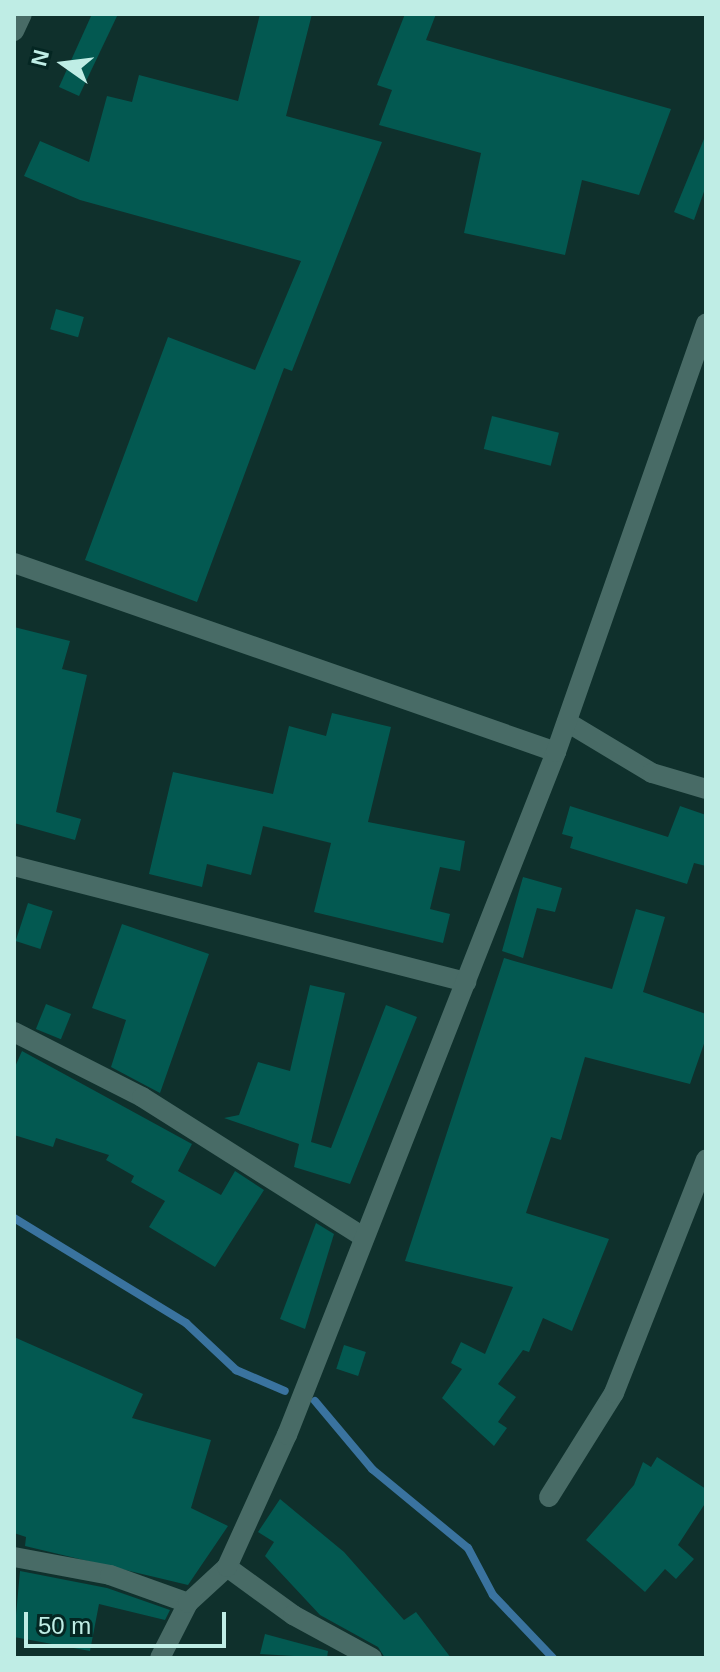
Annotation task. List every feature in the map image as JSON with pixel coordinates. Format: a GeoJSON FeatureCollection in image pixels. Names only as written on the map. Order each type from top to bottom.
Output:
{"type":"FeatureCollection","features":[{"type":"Feature","properties":{"kind":"street"},"geometry":{"type":"LineString","coordinates":[[14,31],[22,14]]}},
{"type":"Feature","properties":{"kind":"street"},"geometry":{"type":"LineString","coordinates":[[160,1658],[188,1603],[227,1567],[292,1422],[360,1235],[466,982],[556,752],[706,324]]}},
{"type":"Feature","properties":{"kind":"street"},"geometry":{"type":"LineString","coordinates":[[14,563],[556,752]]}},
{"type":"Feature","properties":{"kind":"street"},"geometry":{"type":"LineString","coordinates":[[567,722],[652,773],[706,789]]}},
{"type":"Feature","properties":{"kind":"street"},"geometry":{"type":"LineString","coordinates":[[14,866],[466,982]]}},
{"type":"Feature","properties":{"kind":"street"},"geometry":{"type":"LineString","coordinates":[[14,1032],[142,1097],[360,1235]]}},
{"type":"Feature","properties":{"kind":"street"},"geometry":{"type":"LineString","coordinates":[[549,1497],[614,1393],[706,1160]]}},
{"type":"Feature","properties":{"kind":"street"},"geometry":{"type":"LineString","coordinates":[[14,1557],[110,1575],[188,1603]]}},
{"type":"Feature","properties":{"kind":"street"},"geometry":{"type":"LineString","coordinates":[[227,1567],[306,1623],[372,1658]]}},
{"type":"Feature","properties":{"kind":"building"},"geometry":{"type":"Polygon","coordinates":[[[92,14],[118,14],[79,96],[59,87],[92,14]]]}},
{"type":"Feature","properties":{"kind":"building"},"geometry":{"type":"Polygon","coordinates":[[[260,14],[312,14],[286,116],[382,142],[292,371],[284,368],[197,602],[85,560],[168,337],[255,370],[301,261],[80,200],[24,176],[40,141],[89,162],[107,96],[132,102],[139,75],[238,101],[260,14]]]}},
{"type":"Feature","properties":{"kind":"building"},"geometry":{"type":"Polygon","coordinates":[[[405,14],[436,14],[426,40],[671,109],[639,195],[582,180],[565,255],[464,233],[481,153],[379,125],[392,90],[377,85],[405,14]]]}},
{"type":"Feature","properties":{"kind":"building"},"geometry":{"type":"Polygon","coordinates":[[[704,139],[706,186],[694,220],[674,212],[704,139]]]}},
{"type":"Feature","properties":{"kind":"building"},"geometry":{"type":"Polygon","coordinates":[[[56,309],[84,317],[78,337],[50,329],[56,309]]]}},
{"type":"Feature","properties":{"kind":"building"},"geometry":{"type":"Polygon","coordinates":[[[492,416],[559,433],[551,466],[484,449],[492,416]]]}},
{"type":"Feature","properties":{"kind":"building"},"geometry":{"type":"Polygon","coordinates":[[[14,627],[70,641],[62,669],[87,675],[56,812],[81,819],[75,840],[14,823],[14,627]]]}},
{"type":"Feature","properties":{"kind":"building"},"geometry":{"type":"Polygon","coordinates":[[[332,713],[391,727],[368,822],[465,841],[460,871],[440,867],[430,909],[450,914],[443,943],[314,912],[331,843],[263,826],[251,875],[207,864],[202,887],[149,874],[173,772],[273,794],[289,726],[326,736],[332,713]]]}},
{"type":"Feature","properties":{"kind":"building"},"geometry":{"type":"Polygon","coordinates":[[[570,806],[668,837],[680,806],[706,815],[706,866],[694,863],[687,884],[570,848],[573,837],[562,834],[570,806]]]}},
{"type":"Feature","properties":{"kind":"building"},"geometry":{"type":"Polygon","coordinates":[[[523,877],[562,888],[555,912],[537,908],[523,958],[502,951],[523,877]]]}},
{"type":"Feature","properties":{"kind":"building"},"geometry":{"type":"Polygon","coordinates":[[[28,903],[53,911],[40,949],[16,941],[28,903]]]}},
{"type":"Feature","properties":{"kind":"building"},"geometry":{"type":"Polygon","coordinates":[[[636,909],[665,917],[643,992],[706,1014],[706,1038],[690,1084],[585,1057],[561,1140],[551,1137],[526,1213],[609,1239],[572,1331],[543,1318],[529,1352],[523,1350],[498,1384],[516,1397],[498,1422],[507,1428],[494,1446],[442,1398],[462,1369],[451,1363],[461,1342],[485,1354],[513,1287],[405,1261],[504,958],[612,989],[636,909]]]}},
{"type":"Feature","properties":{"kind":"building"},"geometry":{"type":"Polygon","coordinates":[[[122,924],[209,954],[160,1093],[111,1067],[126,1020],[92,1008],[122,924]]]}},
{"type":"Feature","properties":{"kind":"building"},"geometry":{"type":"Polygon","coordinates":[[[310,985],[345,993],[311,1142],[331,1148],[386,1005],[417,1017],[350,1184],[294,1167],[299,1144],[224,1118],[239,1115],[258,1062],[290,1071],[310,985]]]}},
{"type":"Feature","properties":{"kind":"building"},"geometry":{"type":"Polygon","coordinates":[[[46,1004],[71,1014],[61,1039],[36,1029],[46,1004]]]}},
{"type":"Feature","properties":{"kind":"building"},"geometry":{"type":"Polygon","coordinates":[[[22,1051],[192,1144],[178,1171],[221,1195],[235,1171],[264,1190],[215,1267],[149,1227],[165,1201],[131,1182],[134,1176],[106,1160],[109,1155],[56,1138],[53,1147],[14,1135],[14,1069],[22,1051]]]}},
{"type":"Feature","properties":{"kind":"building"},"geometry":{"type":"Polygon","coordinates":[[[316,1223],[334,1234],[305,1329],[280,1319],[316,1223]]]}},
{"type":"Feature","properties":{"kind":"building"},"geometry":{"type":"Polygon","coordinates":[[[14,1337],[143,1394],[132,1418],[211,1440],[191,1508],[228,1526],[188,1585],[25,1546],[26,1537],[14,1533],[14,1337]]]}},
{"type":"Feature","properties":{"kind":"building"},"geometry":{"type":"Polygon","coordinates":[[[344,1345],[366,1352],[358,1376],[336,1369],[344,1345]]]}},
{"type":"Feature","properties":{"kind":"building"},"geometry":{"type":"Polygon","coordinates":[[[657,1457],[706,1489],[706,1502],[678,1545],[694,1559],[676,1579],[665,1569],[645,1592],[586,1540],[634,1485],[643,1462],[651,1467],[657,1457]]]}},
{"type":"Feature","properties":{"kind":"building"},"geometry":{"type":"Polygon","coordinates":[[[280,1499],[344,1552],[404,1620],[416,1612],[451,1658],[385,1658],[378,1647],[320,1615],[265,1556],[274,1542],[258,1532],[280,1499]]]}},
{"type":"Feature","properties":{"kind":"building"},"geometry":{"type":"Polygon","coordinates":[[[20,1571],[107,1588],[170,1610],[165,1620],[99,1604],[90,1651],[14,1637],[20,1571]]]}},
{"type":"Feature","properties":{"kind":"building"},"geometry":{"type":"Polygon","coordinates":[[[265,1634],[328,1651],[327,1658],[260,1654],[265,1634]]]}},
{"type":"Feature","properties":{"kind":"waterway"},"geometry":{"type":"LineString","coordinates":[[14,1218],[186,1323],[236,1370],[285,1391]]}},
{"type":"Feature","properties":{"kind":"waterway"},"geometry":{"type":"LineString","coordinates":[[315,1401],[372,1469],[468,1548],[493,1595],[553,1658]]}}]}
